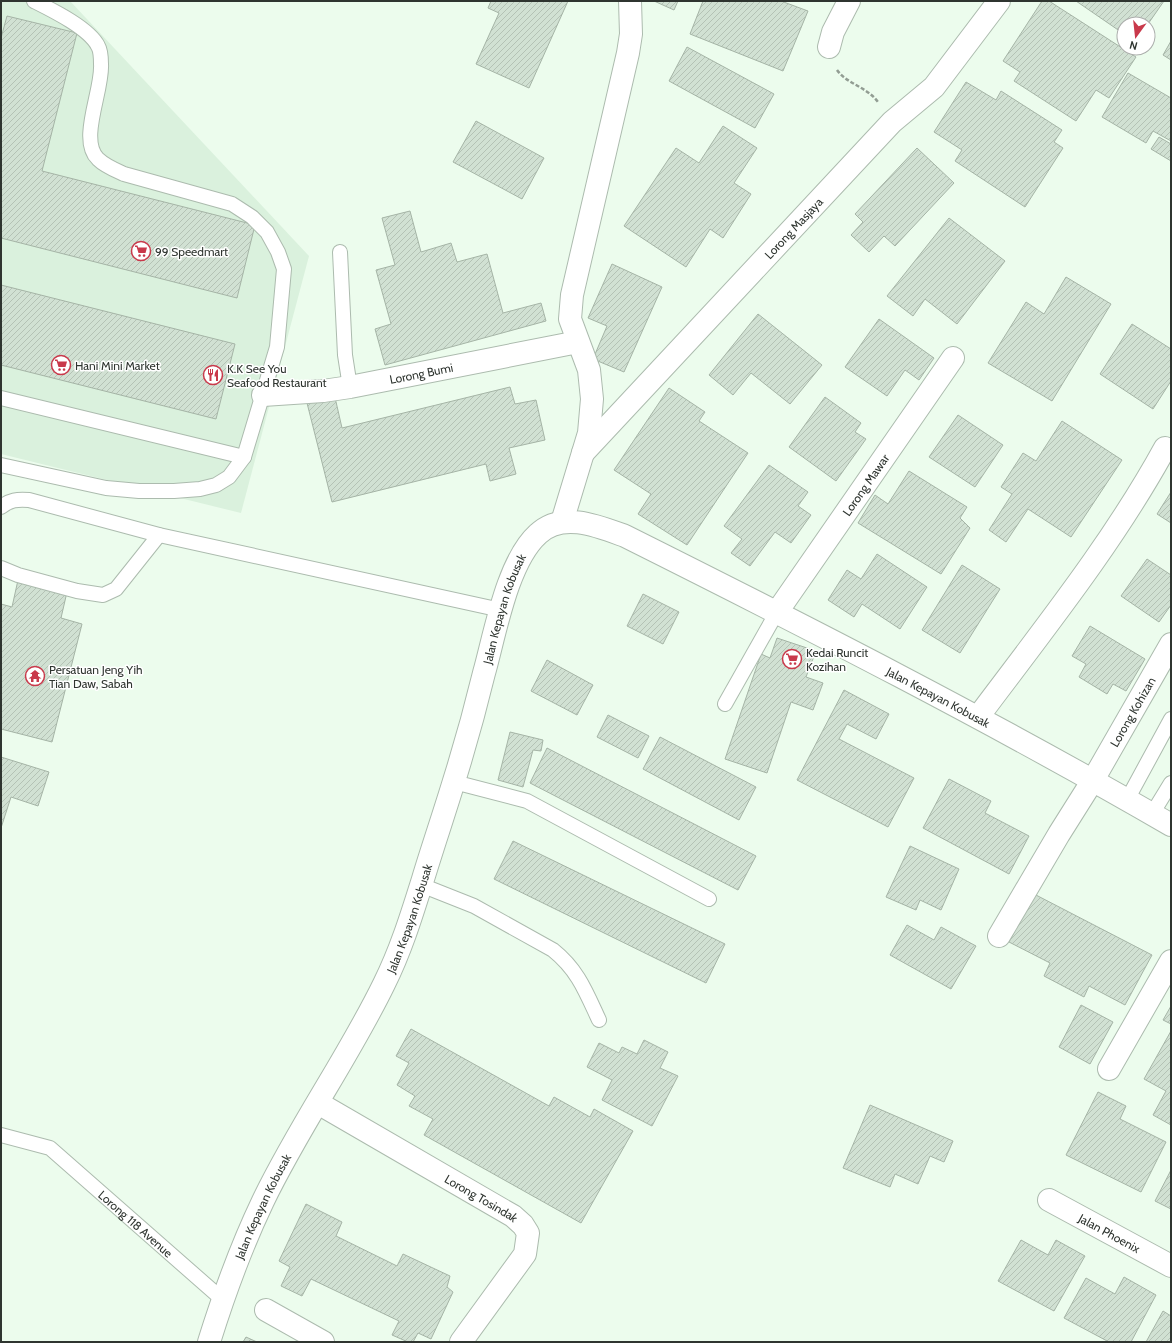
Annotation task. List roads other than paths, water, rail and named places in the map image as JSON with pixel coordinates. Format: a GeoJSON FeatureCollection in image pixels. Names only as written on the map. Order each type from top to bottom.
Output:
{"type":"FeatureCollection","features":[{"type":"Feature","properties":{"kind":"street","name":"Lorong Masjaya"},"geometry":{"type":"LineString","coordinates":[[562,522],[583,453],[590,422],[592,385],[589,370],[570,319],[572,295],[628,53],[631,34],[630,1]]}},
{"type":"Feature","properties":{"kind":"street"},"geometry":{"type":"LineString","coordinates":[[829,47],[833,32],[849,1]]}},
{"type":"Feature","properties":{"kind":"street","name":"Lorong Masjaya"},"geometry":{"type":"LineString","coordinates":[[583,453],[892,122],[934,87],[999,1]]}},
{"type":"Feature","properties":{"kind":"street","name":"Lorong Bumi"},"geometry":{"type":"LineString","coordinates":[[263,395],[323,391],[350,387],[578,342]]}},
{"type":"Feature","properties":{"kind":"street","name":"Lorong Mawar"},"geometry":{"type":"LineString","coordinates":[[777,612],[953,358]]}},
{"type":"Feature","properties":{"kind":"street"},"geometry":{"type":"LineString","coordinates":[[978,717],[1061,606],[1147,480],[1165,448]]}},
{"type":"Feature","properties":{"kind":"street","name":"Jalan Kepayan Kobusak"},"geometry":{"type":"LineString","coordinates":[[209,1342],[242,1247],[264,1200],[384,984],[401,946],[454,782],[501,610],[520,558],[537,534],[552,524],[562,522],[582,523],[604,528],[625,536],[777,612],[978,717],[1171,825]]}},
{"type":"Feature","properties":{"kind":"street","name":"Lorong Kohizan"},"geometry":{"type":"LineString","coordinates":[[999,936],[1059,834],[1093,780],[1171,644]]}},
{"type":"Feature","properties":{"kind":"street"},"geometry":{"type":"LineString","coordinates":[[1109,1069],[1171,961]]}},
{"type":"Feature","properties":{"kind":"street","name":"Lorong Tosindak"},"geometry":{"type":"LineString","coordinates":[[318,1103],[513,1216],[523,1225],[528,1233],[525,1254],[461,1342]]}},
{"type":"Feature","properties":{"kind":"street","name":"Jalan Phoenix"},"geometry":{"type":"LineString","coordinates":[[1049,1200],[1171,1266]]}},
{"type":"Feature","properties":{"kind":"street"},"geometry":{"type":"LineString","coordinates":[[266,1310],[323,1342]]}},
{"type":"Feature","properties":{"kind":"lane"},"geometry":{"type":"LineString","coordinates":[[1,465],[106,488],[139,492],[200,489],[216,485],[229,477],[244,457],[277,347],[284,269],[278,252],[267,232],[252,217],[232,204],[124,174],[108,167],[96,158],[91,145],[90,132],[102,76],[99,47],[87,33],[35,1]]}},
{"type":"Feature","properties":{"kind":"lane"},"geometry":{"type":"LineString","coordinates":[[340,252],[345,355],[350,387]]}},
{"type":"Feature","properties":{"kind":"lane"},"geometry":{"type":"LineString","coordinates":[[1,398],[244,457]]}},
{"type":"Feature","properties":{"kind":"lane"},"geometry":{"type":"LineString","coordinates":[[1,507],[9,501],[19,499],[29,500],[159,535],[501,610]]}},
{"type":"Feature","properties":{"kind":"lane"},"geometry":{"type":"LineString","coordinates":[[1,568],[18,575],[76,591],[103,595],[116,589],[159,535]]}},
{"type":"Feature","properties":{"kind":"lane"},"geometry":{"type":"LineString","coordinates":[[726,704],[777,612]]}},
{"type":"Feature","properties":{"kind":"lane"},"geometry":{"type":"LineString","coordinates":[[1127,800],[1171,719]]}},
{"type":"Feature","properties":{"kind":"lane"},"geometry":{"type":"LineString","coordinates":[[454,782],[527,801],[709,899]]}},
{"type":"Feature","properties":{"kind":"lane"},"geometry":{"type":"LineString","coordinates":[[1152,814],[1171,783]]}},
{"type":"Feature","properties":{"kind":"lane"},"geometry":{"type":"LineString","coordinates":[[421,885],[474,906],[553,950],[565,960],[578,976],[599,1020]]}},
{"type":"Feature","properties":{"kind":"lane","name":"Lorong 118 Avenue"},"geometry":{"type":"LineString","coordinates":[[1,1135],[50,1148],[223,1300]]}},
{"type":"Feature","properties":{"kind":"place","name":"99 Speedmart"},"geometry":{"type":"Point","coordinates":[141,251]}},
{"type":"Feature","properties":{"kind":"place","name":"Hani Mini Market"},"geometry":{"type":"Point","coordinates":[61,365]}},
{"type":"Feature","properties":{"kind":"place","name":"K.K See You Seafood Restaurant"},"geometry":{"type":"Point","coordinates":[213,375]}},
{"type":"Feature","properties":{"kind":"place","name":"Kedai Runcit Kozihan"},"geometry":{"type":"Point","coordinates":[792,659]}},
{"type":"Feature","properties":{"kind":"place","name":"Persatuan Jeng Yih Tian Daw, Sabah"},"geometry":{"type":"Point","coordinates":[35,676]}}]}
